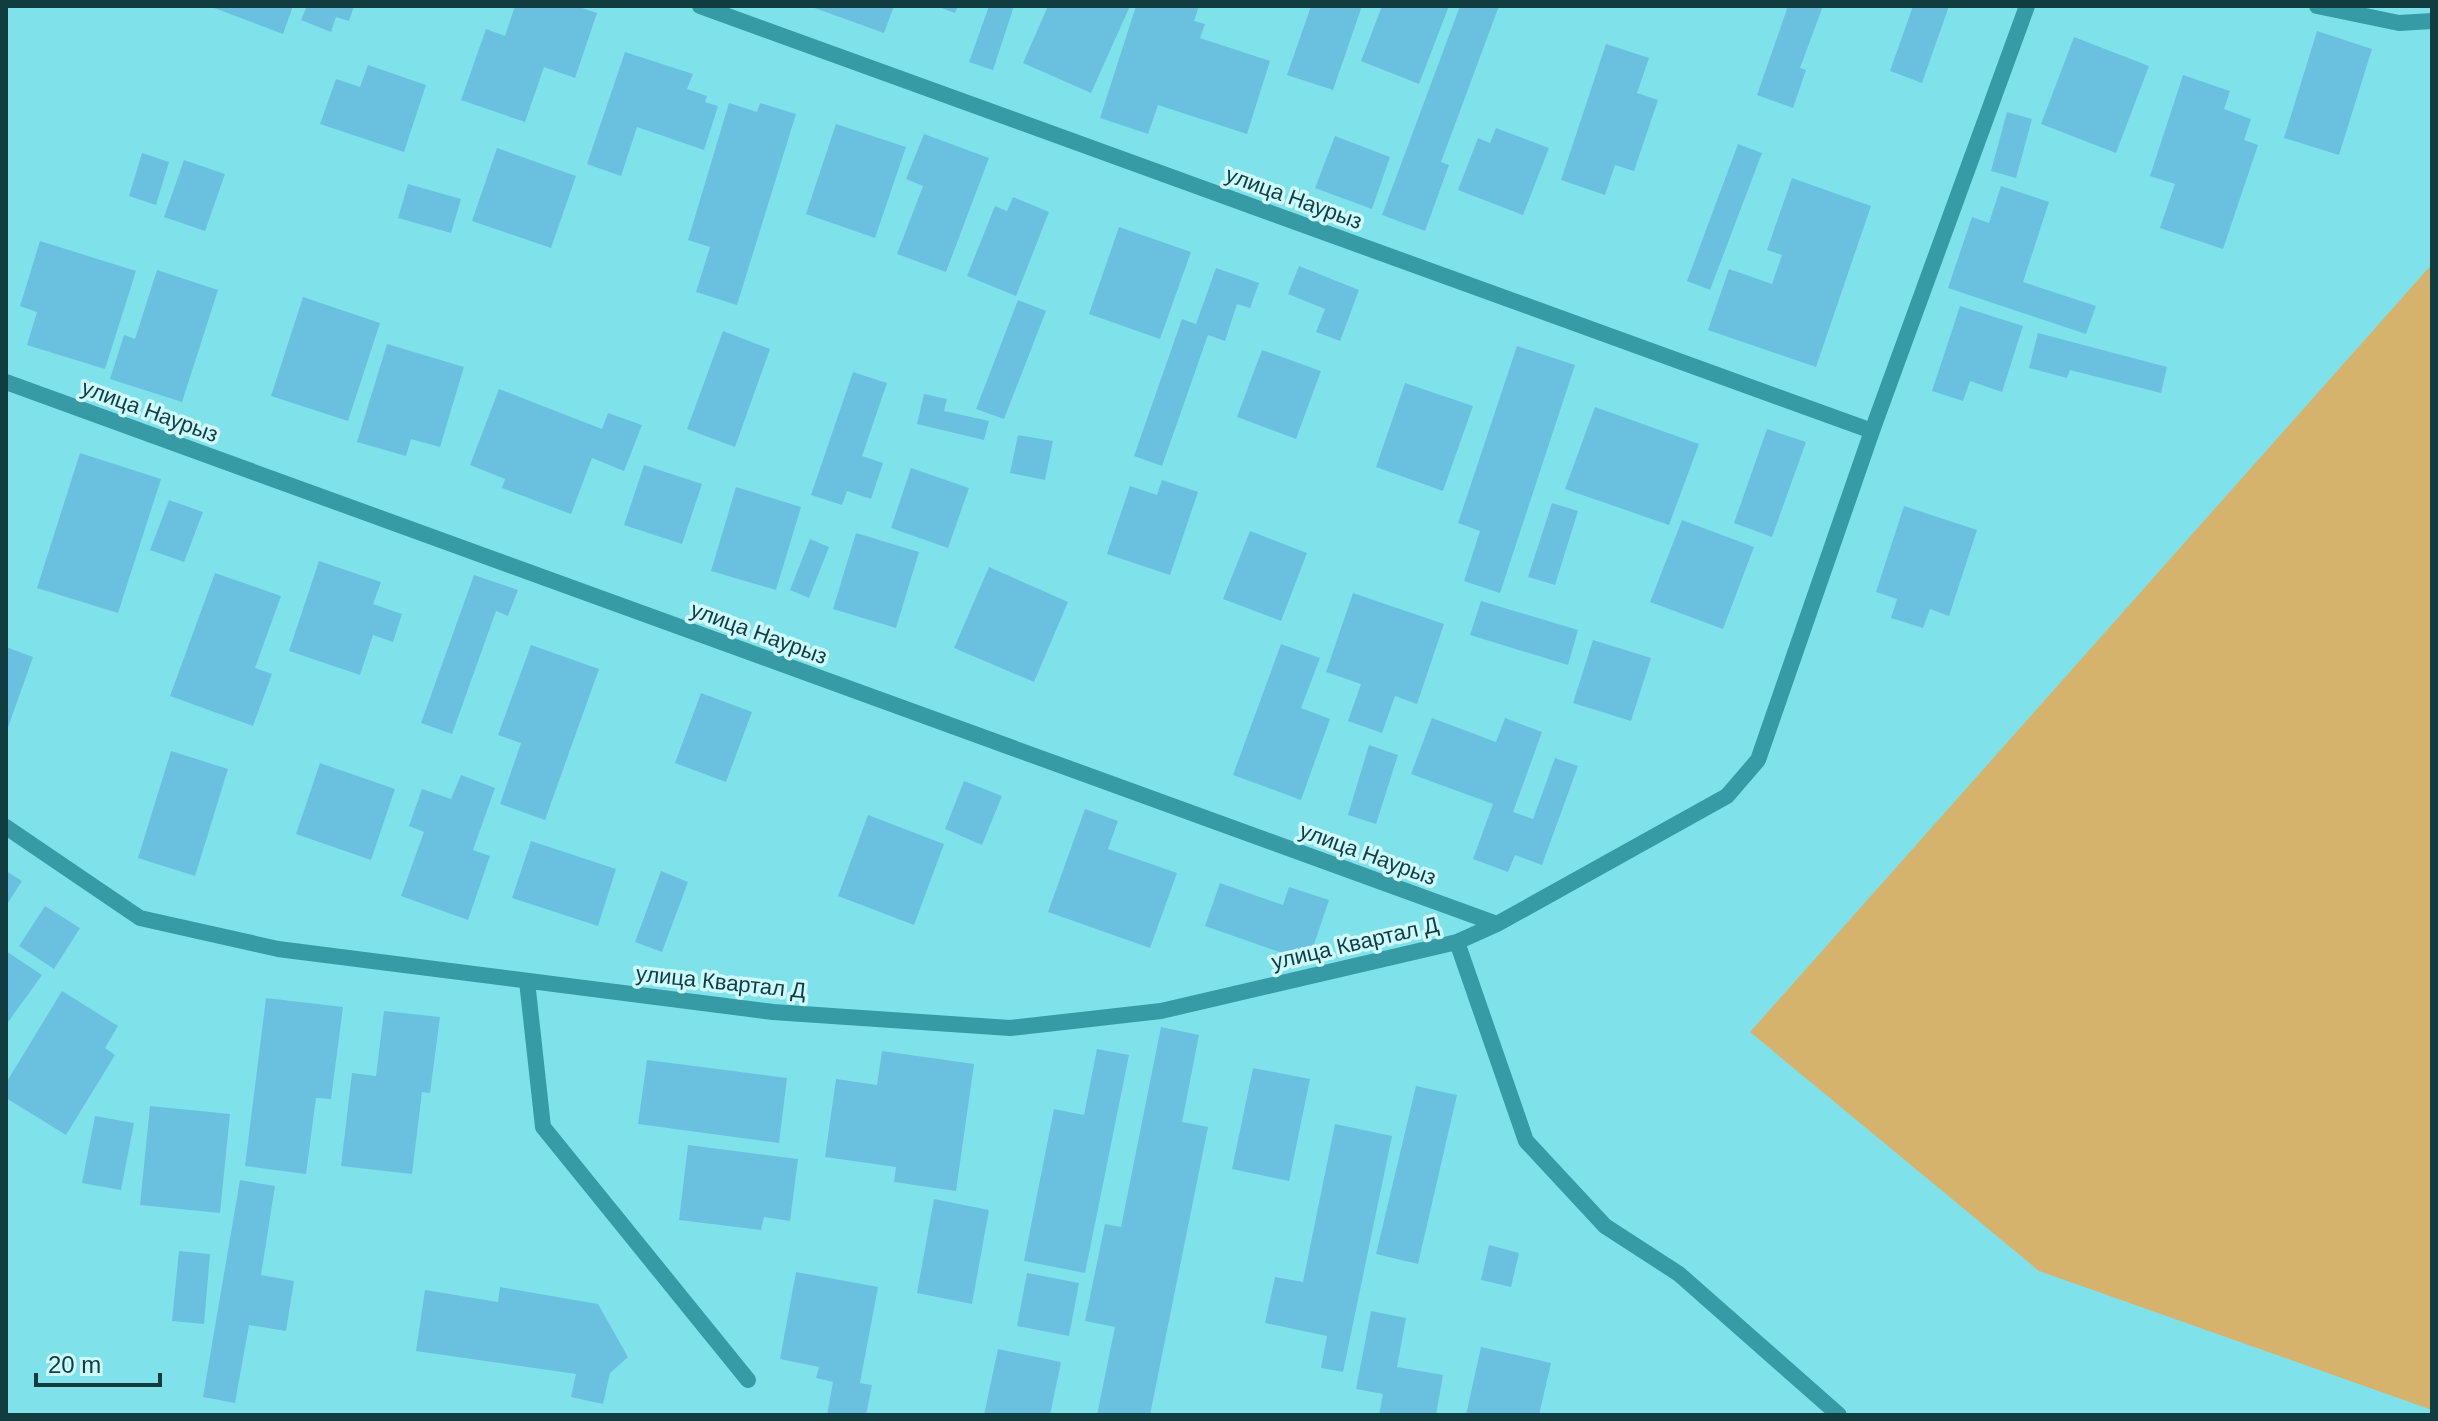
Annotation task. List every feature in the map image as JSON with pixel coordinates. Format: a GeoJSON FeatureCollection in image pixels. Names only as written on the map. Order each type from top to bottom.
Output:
{"type":"FeatureCollection","features":[{"type":"Feature","properties":{"kind":"street","name":"улица Наурыз"},"geometry":{"type":"LineString","coordinates":[[700,6],[1872,431]]}},
{"type":"Feature","properties":{"kind":"street","name":"улица Квартал Д"},"geometry":{"type":"LineString","coordinates":[[6,827],[140,918],[278,949],[773,1012],[1010,1028],[1161,1011],[1457,942],[1497,924],[1727,796],[1758,760],[1872,431],[2027,6]]}},
{"type":"Feature","properties":{"kind":"street"},"geometry":{"type":"LineString","coordinates":[[2317,6],[2399,23],[2432,21]]}},
{"type":"Feature","properties":{"kind":"street","name":"улица Наурыз"},"geometry":{"type":"LineString","coordinates":[[6,382],[1497,924]]}},
{"type":"Feature","properties":{"kind":"street"},"geometry":{"type":"LineString","coordinates":[[1457,942],[1526,1141],[1605,1226],[1679,1274],[1839,1415]]}},
{"type":"Feature","properties":{"kind":"street"},"geometry":{"type":"LineString","coordinates":[[527,981],[543,1127],[748,1380]]}},
{"type":"Feature","properties":{"kind":"shaded area"},"geometry":{"type":"Polygon","coordinates":[[[2432,264],[2432,1410],[2039,1271],[1750,1032],[2432,264]]]}},
{"type":"Feature","properties":{"kind":"building"},"geometry":{"type":"Polygon","coordinates":[[[209,6],[293,6],[283,34],[209,6]]]}},
{"type":"Feature","properties":{"kind":"building"},"geometry":{"type":"Polygon","coordinates":[[[307,6],[354,6],[349,21],[336,17],[331,32],[301,20],[307,6]]]}},
{"type":"Feature","properties":{"kind":"building"},"geometry":{"type":"Polygon","coordinates":[[[515,6],[576,6],[597,13],[575,78],[544,67],[525,122],[461,100],[486,29],[505,36],[515,6]]]}},
{"type":"Feature","properties":{"kind":"building"},"geometry":{"type":"Polygon","coordinates":[[[809,6],[894,6],[884,33],[809,6]]]}},
{"type":"Feature","properties":{"kind":"building"},"geometry":{"type":"Polygon","coordinates":[[[936,6],[958,6],[955,13],[936,6]]]}},
{"type":"Feature","properties":{"kind":"building"},"geometry":{"type":"Polygon","coordinates":[[[989,6],[1014,6],[993,70],[969,62],[989,6]]]}},
{"type":"Feature","properties":{"kind":"building"},"geometry":{"type":"Polygon","coordinates":[[[1048,6],[1130,6],[1091,93],[1023,63],[1048,6]]]}},
{"type":"Feature","properties":{"kind":"building"},"geometry":{"type":"Polygon","coordinates":[[[1136,6],[1199,6],[1194,21],[1205,24],[1200,38],[1270,61],[1247,134],[1158,105],[1148,134],[1100,118],[1136,6]]]}},
{"type":"Feature","properties":{"kind":"building"},"geometry":{"type":"Polygon","coordinates":[[[1311,6],[1362,6],[1333,90],[1287,75],[1311,6]]]}},
{"type":"Feature","properties":{"kind":"building"},"geometry":{"type":"Polygon","coordinates":[[[1382,6],[1449,6],[1419,84],[1361,61],[1382,6]]]}},
{"type":"Feature","properties":{"kind":"building"},"geometry":{"type":"Polygon","coordinates":[[[1460,6],[1499,6],[1441,162],[1449,165],[1425,231],[1382,215],[1460,6]]]}},
{"type":"Feature","properties":{"kind":"building"},"geometry":{"type":"Polygon","coordinates":[[[1788,6],[1823,6],[1800,68],[1806,70],[1793,108],[1757,95],[1788,6]]]}},
{"type":"Feature","properties":{"kind":"building"},"geometry":{"type":"Polygon","coordinates":[[[1913,6],[1949,6],[1922,83],[1890,71],[1913,6]]]}},
{"type":"Feature","properties":{"kind":"building"},"geometry":{"type":"Polygon","coordinates":[[[2317,31],[2372,49],[2339,155],[2284,138],[2317,31]]]}},
{"type":"Feature","properties":{"kind":"building"},"geometry":{"type":"Polygon","coordinates":[[[2074,37],[2149,66],[2116,153],[2041,124],[2074,37]]]}},
{"type":"Feature","properties":{"kind":"building"},"geometry":{"type":"Polygon","coordinates":[[[1606,44],[1649,58],[1637,93],[1658,100],[1634,171],[1615,165],[1605,195],[1561,180],[1606,44]]]}},
{"type":"Feature","properties":{"kind":"building"},"geometry":{"type":"Polygon","coordinates":[[[625,52],[693,74],[687,89],[707,96],[705,102],[718,106],[704,150],[637,127],[621,176],[587,164],[625,52]]]}},
{"type":"Feature","properties":{"kind":"building"},"geometry":{"type":"Polygon","coordinates":[[[368,65],[426,85],[404,152],[320,124],[336,79],[360,87],[368,65]]]}},
{"type":"Feature","properties":{"kind":"building"},"geometry":{"type":"Polygon","coordinates":[[[2183,75],[2230,91],[2224,109],[2251,119],[2244,140],[2258,145],[2223,249],[2160,228],[2175,184],[2150,176],[2183,75]]]}},
{"type":"Feature","properties":{"kind":"building"},"geometry":{"type":"Polygon","coordinates":[[[729,103],[757,112],[760,103],[796,114],[737,305],[696,292],[710,247],[688,240],[729,103]]]}},
{"type":"Feature","properties":{"kind":"building"},"geometry":{"type":"Polygon","coordinates":[[[2007,112],[2032,119],[2016,178],[1991,171],[2007,112]]]}},
{"type":"Feature","properties":{"kind":"building"},"geometry":{"type":"Polygon","coordinates":[[[836,124],[906,147],[875,238],[806,214],[836,124]]]}},
{"type":"Feature","properties":{"kind":"building"},"geometry":{"type":"Polygon","coordinates":[[[1496,128],[1549,148],[1523,215],[1458,190],[1478,138],[1490,143],[1496,128]]]}},
{"type":"Feature","properties":{"kind":"building"},"geometry":{"type":"Polygon","coordinates":[[[924,134],[989,158],[946,272],[897,254],[923,186],[906,179],[924,134]]]}},
{"type":"Feature","properties":{"kind":"building"},"geometry":{"type":"Polygon","coordinates":[[[1335,136],[1390,157],[1372,209],[1315,188],[1335,136]]]}},
{"type":"Feature","properties":{"kind":"building"},"geometry":{"type":"Polygon","coordinates":[[[1738,144],[1762,153],[1710,290],[1687,281],[1738,144]]]}},
{"type":"Feature","properties":{"kind":"building"},"geometry":{"type":"Polygon","coordinates":[[[497,148],[576,176],[551,248],[472,221],[497,148]]]}},
{"type":"Feature","properties":{"kind":"building"},"geometry":{"type":"Polygon","coordinates":[[[142,153],[169,162],[156,205],[129,196],[142,153]]]}},
{"type":"Feature","properties":{"kind":"building"},"geometry":{"type":"Polygon","coordinates":[[[184,160],[225,174],[205,231],[164,217],[184,160]]]}},
{"type":"Feature","properties":{"kind":"building"},"geometry":{"type":"Polygon","coordinates":[[[1792,178],[1871,206],[1816,367],[1708,330],[1729,269],[1772,284],[1782,255],[1767,250],[1792,178]]]}},
{"type":"Feature","properties":{"kind":"building"},"geometry":{"type":"Polygon","coordinates":[[[408,184],[461,199],[451,233],[398,218],[408,184]]]}},
{"type":"Feature","properties":{"kind":"building"},"geometry":{"type":"Polygon","coordinates":[[[2001,186],[2049,202],[2023,282],[2096,306],[2086,334],[1948,288],[1972,217],[1989,223],[2001,186]]]}},
{"type":"Feature","properties":{"kind":"building"},"geometry":{"type":"Polygon","coordinates":[[[1013,197],[1049,212],[1016,296],[967,276],[995,206],[1007,211],[1013,197]]]}},
{"type":"Feature","properties":{"kind":"building"},"geometry":{"type":"Polygon","coordinates":[[[1119,227],[1191,252],[1160,339],[1089,314],[1119,227]]]}},
{"type":"Feature","properties":{"kind":"building"},"geometry":{"type":"Polygon","coordinates":[[[40,241],[136,271],[105,369],[27,345],[37,312],[20,306],[40,241]]]}},
{"type":"Feature","properties":{"kind":"building"},"geometry":{"type":"Polygon","coordinates":[[[1299,266],[1359,290],[1340,341],[1316,332],[1325,309],[1288,294],[1299,266]]]}},
{"type":"Feature","properties":{"kind":"building"},"geometry":{"type":"Polygon","coordinates":[[[1216,268],[1259,283],[1250,308],[1237,304],[1225,341],[1208,335],[1162,466],[1134,456],[1182,319],[1196,324],[1216,268]]]}},
{"type":"Feature","properties":{"kind":"building"},"geometry":{"type":"Polygon","coordinates":[[[157,270],[218,290],[182,402],[110,379],[124,335],[135,339],[157,270]]]}},
{"type":"Feature","properties":{"kind":"building"},"geometry":{"type":"Polygon","coordinates":[[[303,297],[380,323],[348,421],[271,396],[303,297]]]}},
{"type":"Feature","properties":{"kind":"building"},"geometry":{"type":"Polygon","coordinates":[[[1018,300],[1046,311],[1004,419],[976,409],[1018,300]]]}},
{"type":"Feature","properties":{"kind":"building"},"geometry":{"type":"Polygon","coordinates":[[[1960,306],[2023,326],[2002,392],[1970,381],[1963,401],[1932,391],[1960,306]]]}},
{"type":"Feature","properties":{"kind":"building"},"geometry":{"type":"Polygon","coordinates":[[[723,331],[770,349],[735,447],[687,429],[723,331]]]}},
{"type":"Feature","properties":{"kind":"building"},"geometry":{"type":"Polygon","coordinates":[[[2038,333],[2167,367],[2161,393],[2070,370],[2067,378],[2029,368],[2038,333]]]}},
{"type":"Feature","properties":{"kind":"building"},"geometry":{"type":"Polygon","coordinates":[[[387,344],[464,367],[440,447],[411,439],[406,456],[357,442],[387,344]]]}},
{"type":"Feature","properties":{"kind":"building"},"geometry":{"type":"Polygon","coordinates":[[[1517,346],[1575,365],[1500,593],[1464,581],[1480,531],[1458,523],[1517,346]]]}},
{"type":"Feature","properties":{"kind":"building"},"geometry":{"type":"Polygon","coordinates":[[[1262,350],[1321,371],[1296,439],[1237,417],[1262,350]]]}},
{"type":"Feature","properties":{"kind":"building"},"geometry":{"type":"Polygon","coordinates":[[[853,372],[887,383],[862,456],[883,463],[871,499],[847,491],[842,505],[811,495],[853,372]]]}},
{"type":"Feature","properties":{"kind":"building"},"geometry":{"type":"Polygon","coordinates":[[[1405,383],[1473,406],[1443,491],[1376,467],[1405,383]]]}},
{"type":"Feature","properties":{"kind":"building"},"geometry":{"type":"Polygon","coordinates":[[[499,389],[602,429],[608,413],[642,425],[624,471],[592,458],[571,514],[502,488],[505,479],[470,465],[499,389]]]}},
{"type":"Feature","properties":{"kind":"building"},"geometry":{"type":"Polygon","coordinates":[[[924,394],[947,399],[944,411],[989,421],[984,440],[917,424],[924,394]]]}},
{"type":"Feature","properties":{"kind":"building"},"geometry":{"type":"Polygon","coordinates":[[[1595,407],[1699,444],[1669,525],[1565,489],[1595,407]]]}},
{"type":"Feature","properties":{"kind":"building"},"geometry":{"type":"Polygon","coordinates":[[[1767,429],[1806,442],[1772,537],[1734,523],[1767,429]]]}},
{"type":"Feature","properties":{"kind":"building"},"geometry":{"type":"Polygon","coordinates":[[[1018,435],[1053,441],[1045,480],[1010,473],[1018,435]]]}},
{"type":"Feature","properties":{"kind":"building"},"geometry":{"type":"Polygon","coordinates":[[[80,453],[161,479],[118,613],[37,588],[80,453]]]}},
{"type":"Feature","properties":{"kind":"building"},"geometry":{"type":"Polygon","coordinates":[[[644,465],[702,484],[682,544],[624,525],[644,465]]]}},
{"type":"Feature","properties":{"kind":"building"},"geometry":{"type":"Polygon","coordinates":[[[911,468],[969,488],[948,548],[891,528],[911,468]]]}},
{"type":"Feature","properties":{"kind":"building"},"geometry":{"type":"Polygon","coordinates":[[[1162,480],[1198,492],[1170,575],[1107,554],[1130,486],[1157,495],[1162,480]]]}},
{"type":"Feature","properties":{"kind":"building"},"geometry":{"type":"Polygon","coordinates":[[[736,487],[801,507],[776,590],[711,571],[736,487]]]}},
{"type":"Feature","properties":{"kind":"building"},"geometry":{"type":"Polygon","coordinates":[[[169,500],[203,512],[184,562],[150,550],[169,500]]]}},
{"type":"Feature","properties":{"kind":"building"},"geometry":{"type":"Polygon","coordinates":[[[1552,503],[1578,511],[1555,585],[1528,577],[1552,503]]]}},
{"type":"Feature","properties":{"kind":"building"},"geometry":{"type":"Polygon","coordinates":[[[1904,506],[1977,530],[1949,616],[1930,609],[1923,628],[1891,618],[1897,599],[1876,592],[1904,506]]]}},
{"type":"Feature","properties":{"kind":"building"},"geometry":{"type":"Polygon","coordinates":[[[1682,520],[1754,547],[1723,629],[1650,602],[1682,520]]]}},
{"type":"Feature","properties":{"kind":"building"},"geometry":{"type":"Polygon","coordinates":[[[1250,531],[1307,553],[1281,621],[1223,599],[1250,531]]]}},
{"type":"Feature","properties":{"kind":"building"},"geometry":{"type":"Polygon","coordinates":[[[856,533],[919,552],[896,628],[833,609],[856,533]]]}},
{"type":"Feature","properties":{"kind":"building"},"geometry":{"type":"Polygon","coordinates":[[[810,539],[829,547],[809,598],[790,590],[810,539]]]}},
{"type":"Feature","properties":{"kind":"building"},"geometry":{"type":"Polygon","coordinates":[[[319,561],[381,582],[373,604],[402,614],[393,642],[373,635],[360,675],[289,651],[319,561]]]}},
{"type":"Feature","properties":{"kind":"building"},"geometry":{"type":"Polygon","coordinates":[[[989,567],[1068,602],[1034,682],[954,648],[989,567]]]}},
{"type":"Feature","properties":{"kind":"building"},"geometry":{"type":"Polygon","coordinates":[[[215,573],[281,596],[255,668],[272,674],[253,726],[170,696],[215,573]]]}},
{"type":"Feature","properties":{"kind":"building"},"geometry":{"type":"Polygon","coordinates":[[[474,575],[518,590],[508,616],[496,611],[452,734],[421,723],[474,575]]]}},
{"type":"Feature","properties":{"kind":"building"},"geometry":{"type":"Polygon","coordinates":[[[1353,593],[1444,624],[1417,704],[1395,696],[1382,733],[1348,721],[1361,684],[1326,672],[1353,593]]]}},
{"type":"Feature","properties":{"kind":"building"},"geometry":{"type":"Polygon","coordinates":[[[1481,601],[1578,630],[1568,665],[1470,635],[1481,601]]]}},
{"type":"Feature","properties":{"kind":"building"},"geometry":{"type":"Polygon","coordinates":[[[1593,640],[1651,658],[1631,721],[1573,703],[1593,640]]]}},
{"type":"Feature","properties":{"kind":"building"},"geometry":{"type":"Polygon","coordinates":[[[1281,644],[1320,658],[1301,708],[1330,719],[1301,800],[1233,775],[1281,644]]]}},
{"type":"Feature","properties":{"kind":"building"},"geometry":{"type":"Polygon","coordinates":[[[531,645],[599,669],[545,820],[500,804],[521,743],[498,735],[531,645]]]}},
{"type":"Feature","properties":{"kind":"building"},"geometry":{"type":"Polygon","coordinates":[[[6,647],[33,657],[6,733],[6,647]]]}},
{"type":"Feature","properties":{"kind":"building"},"geometry":{"type":"Polygon","coordinates":[[[701,693],[752,712],[726,782],[675,763],[701,693]]]}},
{"type":"Feature","properties":{"kind":"building"},"geometry":{"type":"Polygon","coordinates":[[[1432,718],[1496,742],[1505,718],[1542,732],[1513,812],[1533,819],[1555,758],[1578,766],[1542,865],[1515,855],[1508,872],[1473,859],[1493,804],[1411,774],[1432,718]]]}},
{"type":"Feature","properties":{"kind":"building"},"geometry":{"type":"Polygon","coordinates":[[[1369,745],[1398,755],[1376,824],[1348,815],[1369,745]]]}},
{"type":"Feature","properties":{"kind":"building"},"geometry":{"type":"Polygon","coordinates":[[[171,751],[228,769],[195,876],[138,858],[171,751]]]}},
{"type":"Feature","properties":{"kind":"building"},"geometry":{"type":"Polygon","coordinates":[[[320,763],[395,789],[371,860],[296,834],[320,763]]]}},
{"type":"Feature","properties":{"kind":"building"},"geometry":{"type":"Polygon","coordinates":[[[461,775],[495,788],[473,850],[490,856],[468,920],[401,896],[424,832],[409,826],[422,789],[451,799],[461,775]]]}},
{"type":"Feature","properties":{"kind":"building"},"geometry":{"type":"Polygon","coordinates":[[[964,781],[1002,796],[982,845],[945,829],[964,781]]]}},
{"type":"Feature","properties":{"kind":"building"},"geometry":{"type":"Polygon","coordinates":[[[1085,809],[1118,821],[1108,849],[1177,873],[1150,948],[1048,912],[1085,809]]]}},
{"type":"Feature","properties":{"kind":"building"},"geometry":{"type":"Polygon","coordinates":[[[868,815],[944,844],[914,925],[838,896],[868,815]]]}},
{"type":"Feature","properties":{"kind":"building"},"geometry":{"type":"Polygon","coordinates":[[[531,841],[616,869],[598,926],[512,898],[531,841]]]}},
{"type":"Feature","properties":{"kind":"building"},"geometry":{"type":"Polygon","coordinates":[[[6,871],[22,881],[6,906],[6,871]]]}},
{"type":"Feature","properties":{"kind":"building"},"geometry":{"type":"Polygon","coordinates":[[[661,871],[688,882],[662,952],[635,942],[661,871]]]}},
{"type":"Feature","properties":{"kind":"building"},"geometry":{"type":"Polygon","coordinates":[[[1220,883],[1283,905],[1289,887],[1329,900],[1308,962],[1205,926],[1220,883]]]}},
{"type":"Feature","properties":{"kind":"building"},"geometry":{"type":"Polygon","coordinates":[[[45,906],[80,928],[54,969],[19,946],[45,906]]]}},
{"type":"Feature","properties":{"kind":"building"},"geometry":{"type":"Polygon","coordinates":[[[6,951],[42,975],[6,1025],[6,951]]]}},
{"type":"Feature","properties":{"kind":"building"},"geometry":{"type":"Polygon","coordinates":[[[62,991],[118,1026],[105,1048],[115,1055],[66,1135],[6,1098],[6,1083],[62,991]]]}},
{"type":"Feature","properties":{"kind":"building"},"geometry":{"type":"Polygon","coordinates":[[[266,998],[343,1007],[331,1099],[316,1098],[306,1174],[245,1166],[266,998]]]}},
{"type":"Feature","properties":{"kind":"building"},"geometry":{"type":"Polygon","coordinates":[[[384,1011],[440,1017],[430,1093],[422,1092],[412,1174],[341,1166],[352,1073],[376,1076],[384,1011]]]}},
{"type":"Feature","properties":{"kind":"building"},"geometry":{"type":"Polygon","coordinates":[[[1161,1027],[1199,1035],[1182,1122],[1208,1127],[1150,1415],[1097,1415],[1115,1327],[1085,1321],[1105,1224],[1121,1227],[1161,1027]]]}},
{"type":"Feature","properties":{"kind":"building"},"geometry":{"type":"Polygon","coordinates":[[[1097,1049],[1129,1055],[1085,1273],[1024,1261],[1054,1109],[1084,1115],[1097,1049]]]}},
{"type":"Feature","properties":{"kind":"building"},"geometry":{"type":"Polygon","coordinates":[[[882,1051],[974,1064],[956,1191],[894,1182],[896,1167],[825,1157],[836,1079],[877,1085],[882,1051]]]}},
{"type":"Feature","properties":{"kind":"building"},"geometry":{"type":"Polygon","coordinates":[[[647,1060],[787,1078],[779,1143],[638,1124],[647,1060]]]}},
{"type":"Feature","properties":{"kind":"building"},"geometry":{"type":"Polygon","coordinates":[[[1253,1068],[1310,1079],[1289,1181],[1232,1169],[1253,1068]]]}},
{"type":"Feature","properties":{"kind":"building"},"geometry":{"type":"Polygon","coordinates":[[[1416,1086],[1457,1095],[1418,1264],[1376,1254],[1416,1086]]]}},
{"type":"Feature","properties":{"kind":"building"},"geometry":{"type":"Polygon","coordinates":[[[150,1106],[230,1114],[220,1213],[140,1205],[150,1106]]]}},
{"type":"Feature","properties":{"kind":"building"},"geometry":{"type":"Polygon","coordinates":[[[95,1116],[134,1123],[121,1190],[82,1183],[95,1116]]]}},
{"type":"Feature","properties":{"kind":"building"},"geometry":{"type":"Polygon","coordinates":[[[1335,1124],[1392,1136],[1343,1372],[1321,1368],[1327,1336],[1265,1323],[1275,1277],[1303,1282],[1335,1124]]]}},
{"type":"Feature","properties":{"kind":"building"},"geometry":{"type":"Polygon","coordinates":[[[688,1145],[798,1159],[790,1221],[764,1217],[761,1230],[679,1220],[688,1145]]]}},
{"type":"Feature","properties":{"kind":"building"},"geometry":{"type":"Polygon","coordinates":[[[240,1180],[275,1186],[261,1275],[294,1281],[286,1331],[249,1325],[235,1403],[203,1397],[240,1180]]]}},
{"type":"Feature","properties":{"kind":"building"},"geometry":{"type":"Polygon","coordinates":[[[934,1199],[989,1210],[972,1304],[917,1293],[934,1199]]]}},
{"type":"Feature","properties":{"kind":"building"},"geometry":{"type":"Polygon","coordinates":[[[1489,1245],[1519,1253],[1511,1287],[1481,1280],[1489,1245]]]}},
{"type":"Feature","properties":{"kind":"building"},"geometry":{"type":"Polygon","coordinates":[[[179,1251],[210,1254],[204,1324],[172,1321],[179,1251]]]}},
{"type":"Feature","properties":{"kind":"building"},"geometry":{"type":"Polygon","coordinates":[[[796,1272],[878,1287],[860,1383],[872,1385],[866,1415],[827,1415],[833,1382],[816,1378],[819,1367],[780,1359],[796,1272]]]}},
{"type":"Feature","properties":{"kind":"building"},"geometry":{"type":"Polygon","coordinates":[[[1027,1273],[1079,1283],[1069,1336],[1017,1326],[1027,1273]]]}},
{"type":"Feature","properties":{"kind":"building"},"geometry":{"type":"Polygon","coordinates":[[[500,1287],[598,1304],[628,1357],[610,1373],[603,1404],[571,1397],[576,1374],[416,1351],[425,1290],[498,1302],[500,1287]]]}},
{"type":"Feature","properties":{"kind":"building"},"geometry":{"type":"Polygon","coordinates":[[[1371,1311],[1406,1318],[1397,1367],[1443,1375],[1436,1415],[1379,1415],[1383,1394],[1356,1389],[1371,1311]]]}},
{"type":"Feature","properties":{"kind":"building"},"geometry":{"type":"Polygon","coordinates":[[[1481,1347],[1551,1363],[1539,1415],[1466,1415],[1481,1347]]]}},
{"type":"Feature","properties":{"kind":"building"},"geometry":{"type":"Polygon","coordinates":[[[998,1349],[1061,1362],[1050,1415],[984,1415],[998,1349]]]}}]}
